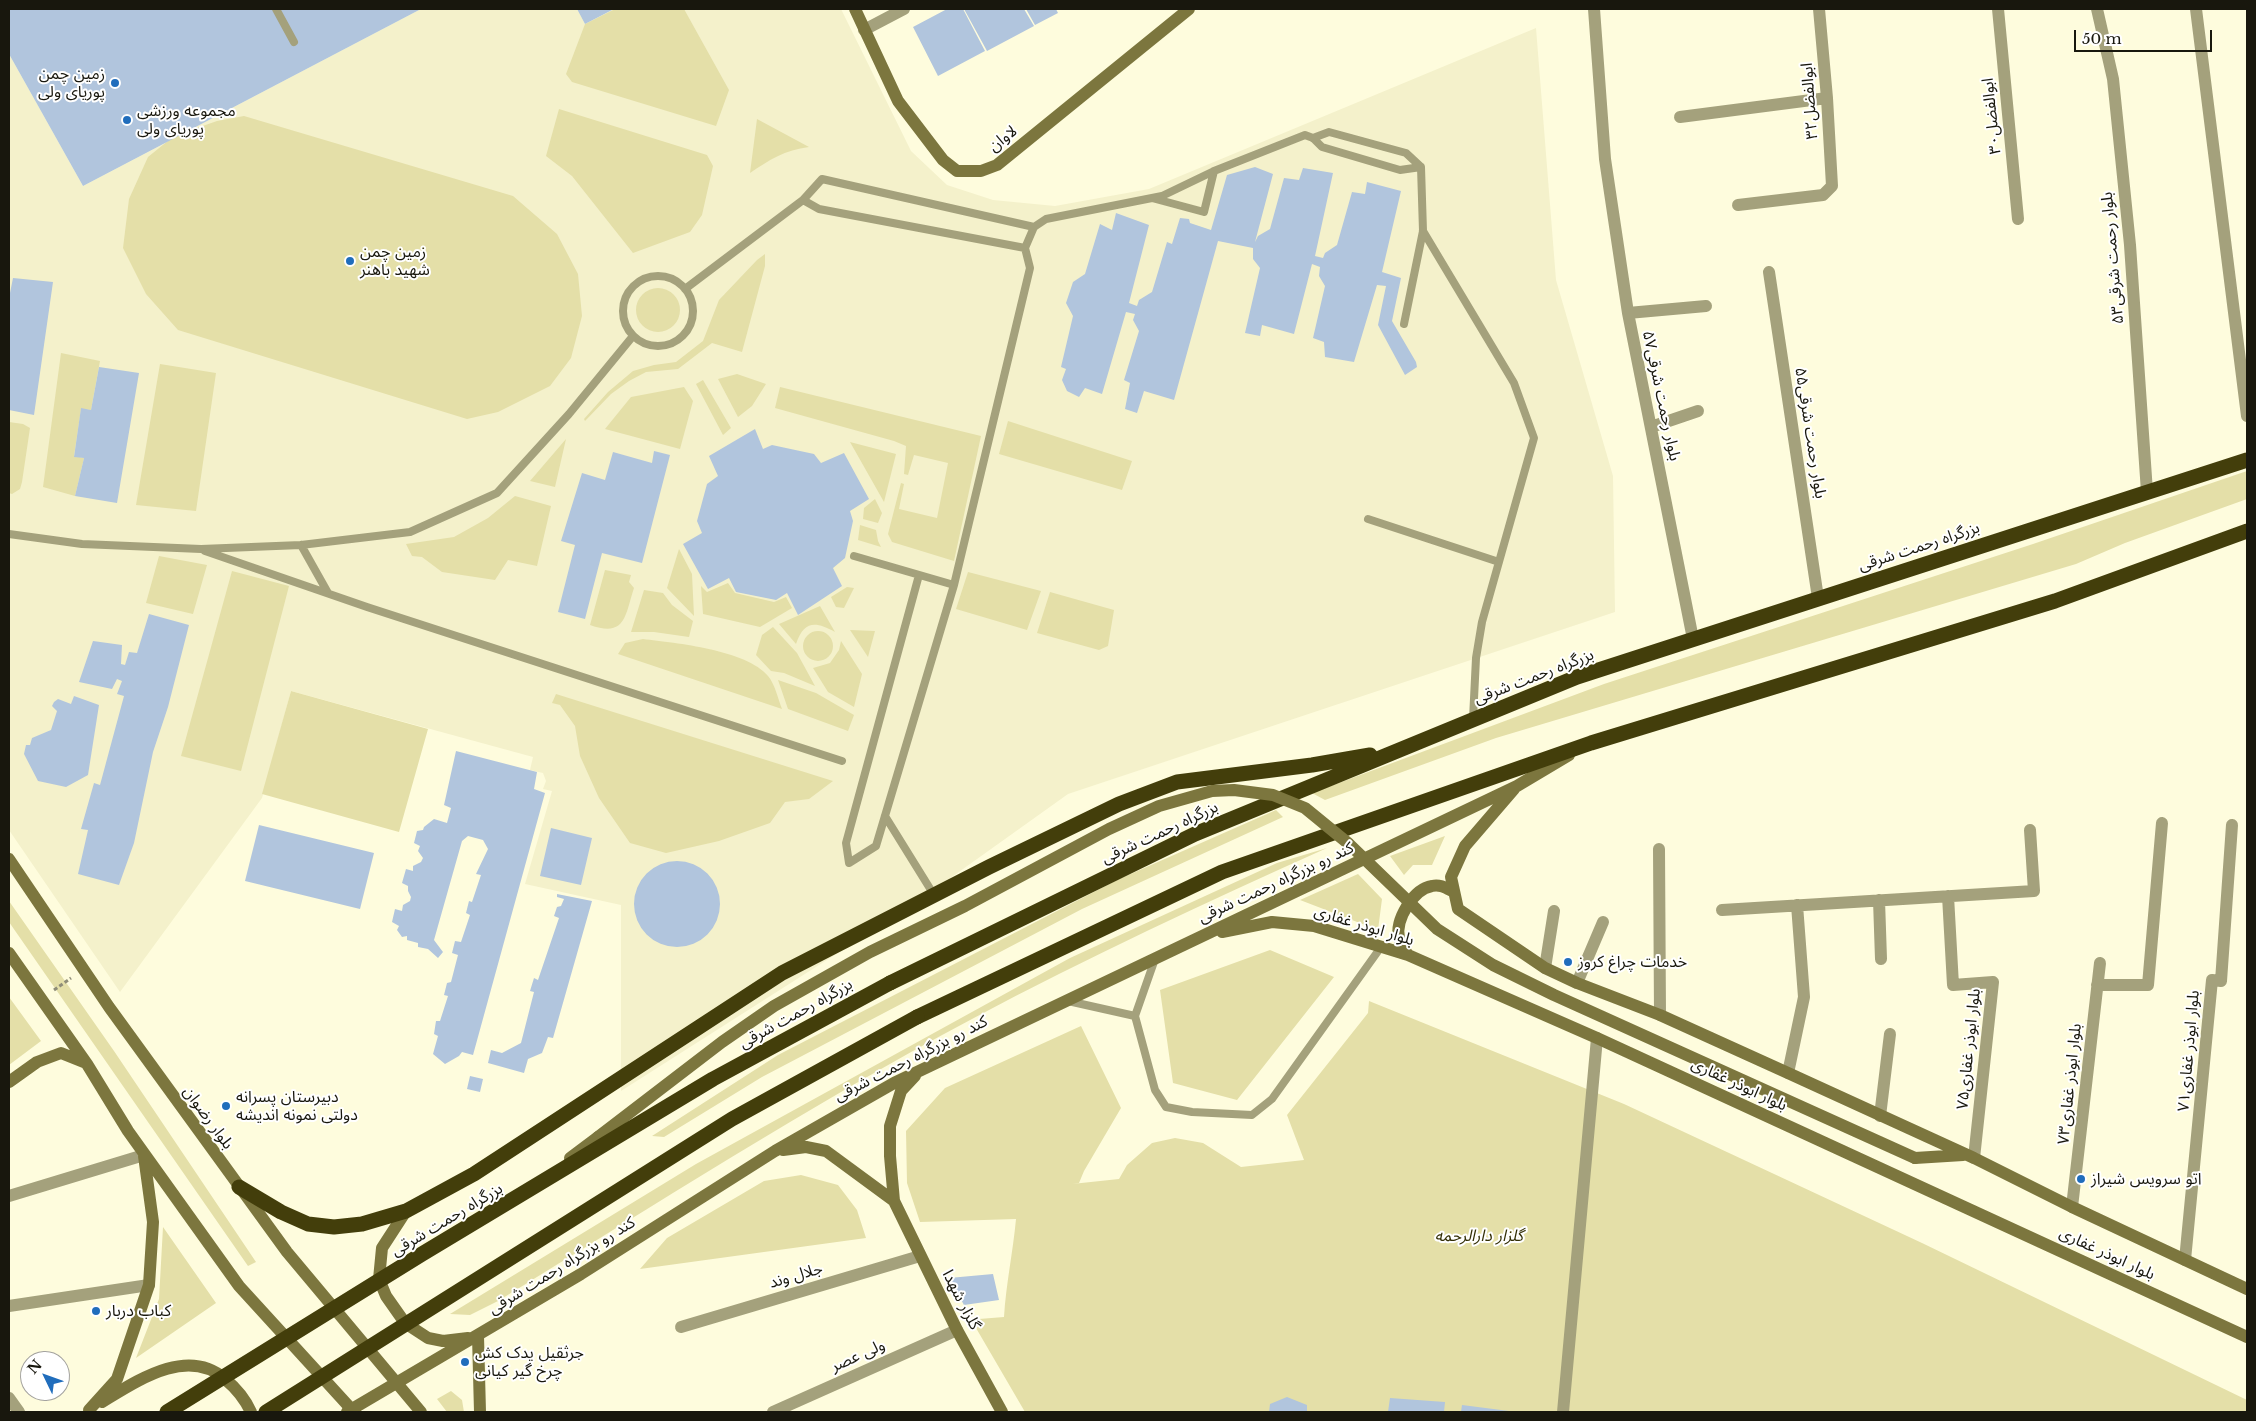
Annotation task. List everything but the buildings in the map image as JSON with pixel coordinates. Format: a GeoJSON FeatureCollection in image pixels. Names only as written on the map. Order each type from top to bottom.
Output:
{"type":"FeatureCollection","features":[{"type":"Feature","properties":{"kind":"highway","name":"بزرگراه رحمت شرقی"},"geometry":{"type":"LineString","coordinates":[[167,1412],[422,1254],[713,1079],[890,983],[1195,834],[1577,677],[2247,460]]}},
{"type":"Feature","properties":{"kind":"highway"},"geometry":{"type":"LineString","coordinates":[[266,1412],[732,1119],[917,1017],[1222,872],[1591,743],[2047,604],[2247,531]]}},
{"type":"Feature","properties":{"kind":"highway"},"geometry":{"type":"LineString","coordinates":[[238,1187],[281,1212],[308,1224],[334,1227],[362,1224],[406,1211],[474,1174],[782,973],[934,895],[1119,804],[1177,782],[1312,765],[1401,749]]}},
{"type":"Feature","properties":{"kind":"main road","name":"لاوان"},"geometry":{"type":"LineString","coordinates":[[855,9],[898,101],[943,160],[957,171],[981,171],[997,165],[1188,9]]}},
{"type":"Feature","properties":{"kind":"main road"},"geometry":{"type":"LineString","coordinates":[[1517,786],[1591,743]]}},
{"type":"Feature","properties":{"kind":"main road","name":"بلوار ابوذر غفاری"},"geometry":{"type":"LineString","coordinates":[[1517,786],[1465,846],[1451,877],[1458,909],[1545,968],[1577,983],[1660,1015],[1788,1073],[1969,1156],[2072,1207],[2247,1289]]}},
{"type":"Feature","properties":{"kind":"main road","name":"کند رو بزرگراه رحمت شرقی"},"geometry":{"type":"LineString","coordinates":[[351,1411],[478,1336],[776,1151],[894,1083],[1517,786]]}},
{"type":"Feature","properties":{"kind":"main road"},"geometry":{"type":"LineString","coordinates":[[528,1192],[722,1042],[774,1006],[870,952],[965,906],[1109,829],[1159,806],[1212,790],[1234,790],[1273,795],[1305,808],[1349,844],[1437,929],[1493,965],[1915,1158],[1969,1156]]}},
{"type":"Feature","properties":{"kind":"main road","name":"بلوار رضوان"},"geometry":{"type":"LineString","coordinates":[[9,859],[238,1187],[287,1252],[421,1412]]}},
{"type":"Feature","properties":{"kind":"main road"},"geometry":{"type":"LineString","coordinates":[[1408,955],[1399,936],[1401,915],[1409,903],[1430,886],[1443,886],[1454,892]]}},
{"type":"Feature","properties":{"kind":"main road","name":"بلوار ابوذر غفاری"},"geometry":{"type":"LineString","coordinates":[[1202,936],[1272,922],[1314,926],[1408,955],[1597,1038],[2247,1337]]}},
{"type":"Feature","properties":{"kind":"main road"},"geometry":{"type":"LineString","coordinates":[[9,953],[86,1064],[144,1156],[153,1222],[149,1285],[117,1379],[87,1411]]}},
{"type":"Feature","properties":{"kind":"main road"},"geometry":{"type":"LineString","coordinates":[[9,1082],[37,1062],[60,1053],[86,1064]]}},
{"type":"Feature","properties":{"kind":"main road","name":"گلزار شهدا"},"geometry":{"type":"LineString","coordinates":[[920,1070],[900,1091],[890,1126],[890,1156],[894,1201],[957,1330],[1002,1412]]}},
{"type":"Feature","properties":{"kind":"main road"},"geometry":{"type":"LineString","coordinates":[[128,1131],[239,1286],[351,1411]]}},
{"type":"Feature","properties":{"kind":"main road","name":"گلزار شهدا"},"geometry":{"type":"LineString","coordinates":[[776,1151],[806,1147],[826,1151],[894,1201]]}},
{"type":"Feature","properties":{"kind":"main road"},"geometry":{"type":"LineString","coordinates":[[406,1211],[382,1248],[378,1279],[386,1296],[405,1323],[428,1338],[454,1341],[478,1336],[480,1412]]}},
{"type":"Feature","properties":{"kind":"main road"},"geometry":{"type":"LineString","coordinates":[[87,1411],[155,1373],[173,1367],[193,1365],[208,1368],[220,1374],[241,1394],[251,1412]]}},
{"type":"Feature","properties":{"kind":"street"},"geometry":{"type":"LineString","coordinates":[[864,30],[904,9]]}},
{"type":"Feature","properties":{"kind":"street","name":"۵۷بلوار رحمت شرقی"},"geometry":{"type":"LineString","coordinates":[[1594,9],[1605,159],[1628,313],[1693,639]]}},
{"type":"Feature","properties":{"kind":"street","name":"ابوالفضل۳۲"},"geometry":{"type":"LineString","coordinates":[[1738,205],[1823,195],[1832,186],[1819,9]]}},
{"type":"Feature","properties":{"kind":"street","name":"ابوالفضل۳۰"},"geometry":{"type":"LineString","coordinates":[[1998,9],[2018,219]]}},
{"type":"Feature","properties":{"kind":"street","name":"بلوار رحمت شرقی۵۳"},"geometry":{"type":"LineString","coordinates":[[2098,9],[2112,79],[2130,245],[2147,492]]}},
{"type":"Feature","properties":{"kind":"street"},"geometry":{"type":"LineString","coordinates":[[2196,9],[2247,416]]}},
{"type":"Feature","properties":{"kind":"street"},"geometry":{"type":"LineString","coordinates":[[1680,117],[1827,98]]}},
{"type":"Feature","properties":{"kind":"street","name":"بلوار رحمت شرقی۵۵"},"geometry":{"type":"LineString","coordinates":[[1769,272],[1818,598]]}},
{"type":"Feature","properties":{"kind":"street"},"geometry":{"type":"LineString","coordinates":[[1628,313],[1706,306]]}},
{"type":"Feature","properties":{"kind":"street"},"geometry":{"type":"LineString","coordinates":[[1651,427],[1698,411]]}},
{"type":"Feature","properties":{"kind":"street"},"geometry":{"type":"LineString","coordinates":[[2097,985],[2148,985],[2162,824]]}},
{"type":"Feature","properties":{"kind":"street","name":"بلوار ابوذر غفاری۷۱"},"geometry":{"type":"LineString","coordinates":[[2185,1260],[2212,980],[2221,980],[2232,825]]}},
{"type":"Feature","properties":{"kind":"street"},"geometry":{"type":"LineString","coordinates":[[1722,910],[2034,891],[2030,830]]}},
{"type":"Feature","properties":{"kind":"street"},"geometry":{"type":"LineString","coordinates":[[1659,849],[1660,1015]]}},
{"type":"Feature","properties":{"kind":"street","name":"بلوار ابوذر غفاری۷۵"},"geometry":{"type":"LineString","coordinates":[[1948,896],[1953,986],[1993,982],[1969,1156]]}},
{"type":"Feature","properties":{"kind":"street"},"geometry":{"type":"LineString","coordinates":[[1878,900],[1881,959]]}},
{"type":"Feature","properties":{"kind":"street"},"geometry":{"type":"LineString","coordinates":[[1788,1073],[1804,997],[1797,905]]}},
{"type":"Feature","properties":{"kind":"street"},"geometry":{"type":"LineString","coordinates":[[1545,968],[1554,911]]}},
{"type":"Feature","properties":{"kind":"street"},"geometry":{"type":"LineString","coordinates":[[1577,983],[1603,922]]}},
{"type":"Feature","properties":{"kind":"street","name":"بلوار ابوذر غفاری۷۳"},"geometry":{"type":"LineString","coordinates":[[2072,1207],[2100,964]]}},
{"type":"Feature","properties":{"kind":"street"},"geometry":{"type":"LineString","coordinates":[[1880,1116],[1890,1034]]}},
{"type":"Feature","properties":{"kind":"street"},"geometry":{"type":"LineString","coordinates":[[1563,1412],[1597,1038]]}},
{"type":"Feature","properties":{"kind":"street"},"geometry":{"type":"LineString","coordinates":[[9,1196],[144,1156]]}},
{"type":"Feature","properties":{"kind":"street","name":"جلال وند"},"geometry":{"type":"LineString","coordinates":[[681,1327],[920,1256]]}},
{"type":"Feature","properties":{"kind":"street"},"geometry":{"type":"LineString","coordinates":[[9,1306],[149,1285]]}},
{"type":"Feature","properties":{"kind":"street","name":"ولی عصر"},"geometry":{"type":"LineString","coordinates":[[773,1412],[957,1330]]}},
{"type":"Feature","properties":{"kind":"street"},"geometry":{"type":"LineString","coordinates":[[9,1398],[19,1412]]}},
{"type":"Feature","properties":{"kind":"lane"},"geometry":{"type":"LineString","coordinates":[[276,9],[294,42]]}},
{"type":"Feature","properties":{"kind":"lane"},"geometry":{"type":"LineString","coordinates":[[1314,138],[1329,132],[1406,153],[1421,167],[1423,231],[1404,324]]}},
{"type":"Feature","properties":{"kind":"lane"},"geometry":{"type":"LineString","coordinates":[[919,575],[846,843],[849,863],[876,846],[954,585],[1030,268],[1025,248],[1034,227],[1046,219],[1162,196],[1214,171],[1305,135],[1314,138],[1322,147],[1400,170],[1421,167]]}},
{"type":"Feature","properties":{"kind":"lane"},"geometry":{"type":"LineString","coordinates":[[1151,198],[1204,212],[1214,171]]}},
{"type":"Feature","properties":{"kind":"lane"},"geometry":{"type":"LineString","coordinates":[[685,289],[802,200],[822,179],[1034,227]]}},
{"type":"Feature","properties":{"kind":"lane"},"geometry":{"type":"LineString","coordinates":[[802,200],[818,209],[1025,248]]}},
{"type":"Feature","properties":{"kind":"lane"},"geometry":{"type":"LineString","coordinates":[[1423,231],[1514,383],[1534,438],[1482,622],[1476,658],[1473,719]]}},
{"type":"Feature","properties":{"kind":"lane"},"geometry":{"type":"LineString","coordinates":[[654,277],[676,281],[685,289],[691,299],[693,311],[691,323],[685,334],[665,346],[653,346],[633,336],[623,316],[626,300],[635,286],[644,280],[654,277]]}},
{"type":"Feature","properties":{"kind":"lane"},"geometry":{"type":"LineString","coordinates":[[9,534],[82,544],[201,549],[301,545],[410,532],[497,493],[569,414],[633,336]]}},
{"type":"Feature","properties":{"kind":"lane"},"geometry":{"type":"LineString","coordinates":[[1368,519],[1499,562]]}},
{"type":"Feature","properties":{"kind":"lane"},"geometry":{"type":"LineString","coordinates":[[301,545],[328,593]]}},
{"type":"Feature","properties":{"kind":"lane"},"geometry":{"type":"LineString","coordinates":[[201,549],[328,593],[842,760]]}},
{"type":"Feature","properties":{"kind":"lane"},"geometry":{"type":"LineString","coordinates":[[854,556],[954,585]]}},
{"type":"Feature","properties":{"kind":"lane"},"geometry":{"type":"LineString","coordinates":[[885,816],[934,895]]}},
{"type":"Feature","properties":{"kind":"lane"},"geometry":{"type":"LineString","coordinates":[[1155,959],[1135,1016],[1155,1090],[1166,1107],[1192,1112],[1252,1115],[1272,1099],[1381,947]]}},
{"type":"Feature","properties":{"kind":"lane"},"geometry":{"type":"LineString","coordinates":[[1067,1000],[1135,1016]]}},
{"type":"Feature","properties":{"kind":"path"},"geometry":{"type":"LineString","coordinates":[[41,1000],[84,969]]}},
{"type":"Feature","properties":{"kind":"shaded area"},"geometry":{"type":"Polygon","coordinates":[[[421,9],[577,9],[585,24],[614,9],[841,9],[911,151],[947,185],[993,200],[1055,206],[1149,189],[1536,28],[1556,280],[1613,476],[1615,612],[1068,794],[907,909],[621,1091],[621,905],[525,884],[552,791],[543,789],[546,781],[543,773],[530,770],[533,757],[291,691],[262,798],[120,992],[9,830],[9,54],[83,186],[421,9]]]}},
{"type":"Feature","properties":{"kind":"green space"},"geometry":{"type":"Polygon","coordinates":[[[615,9],[684,9],[729,90],[716,126],[572,82],[566,74],[585,24],[615,9]]]}},
{"type":"Feature","properties":{"kind":"green space"},"geometry":{"type":"Polygon","coordinates":[[[559,109],[707,155],[713,166],[702,215],[690,232],[633,253],[572,176],[546,156],[559,109]]]}},
{"type":"Feature","properties":{"kind":"green space","name":"زمین چمن شهید باهنر"},"geometry":{"type":"Polygon","coordinates":[[[244,116],[513,196],[557,234],[578,274],[582,316],[571,358],[550,386],[498,412],[467,419],[178,330],[146,294],[123,248],[129,199],[148,157],[174,136],[217,121],[244,116]]]}},
{"type":"Feature","properties":{"kind":"green space"},"geometry":{"type":"Polygon","coordinates":[[[757,119],[809,147],[792,150],[778,156],[750,173],[757,119]]]}},
{"type":"Feature","properties":{"kind":"green space"},"geometry":{"type":"Polygon","coordinates":[[[765,254],[765,266],[742,352],[712,343],[678,369],[646,372],[611,394],[585,421],[584,419],[608,392],[633,371],[654,365],[676,362],[703,341],[719,300],[765,254]]]}},
{"type":"Feature","properties":{"kind":"green space"},"geometry":{"type":"Polygon","coordinates":[[[654,288],[662,288],[674,294],[680,310],[674,326],[662,332],[654,332],[642,326],[636,314],[636,306],[642,294],[654,288]]]}},
{"type":"Feature","properties":{"kind":"green space"},"geometry":{"type":"Polygon","coordinates":[[[61,353],[100,361],[91,410],[81,409],[74,456],[84,458],[75,496],[43,487],[61,353]]]}},
{"type":"Feature","properties":{"kind":"green space"},"geometry":{"type":"Polygon","coordinates":[[[160,364],[216,373],[196,511],[136,505],[160,364]]]}},
{"type":"Feature","properties":{"kind":"green space"},"geometry":{"type":"Polygon","coordinates":[[[737,374],[766,384],[752,406],[738,417],[718,379],[737,374]]]}},
{"type":"Feature","properties":{"kind":"green space"},"geometry":{"type":"Polygon","coordinates":[[[703,380],[731,428],[723,435],[696,384],[703,380]]]}},
{"type":"Feature","properties":{"kind":"green space"},"geometry":{"type":"Polygon","coordinates":[[[684,387],[693,401],[680,449],[605,429],[631,397],[684,387]]]}},
{"type":"Feature","properties":{"kind":"green space"},"geometry":{"type":"Polygon","coordinates":[[[780,387],[981,436],[954,561],[892,542],[888,534],[901,483],[904,484],[899,509],[937,518],[948,463],[914,455],[908,475],[904,474],[906,446],[775,408],[780,387]]]}},
{"type":"Feature","properties":{"kind":"green space"},"geometry":{"type":"Polygon","coordinates":[[[1008,421],[1132,461],[1122,490],[999,454],[1008,421]]]}},
{"type":"Feature","properties":{"kind":"green space"},"geometry":{"type":"Polygon","coordinates":[[[9,422],[23,424],[30,428],[22,482],[20,489],[12,494],[9,493],[9,422]]]}},
{"type":"Feature","properties":{"kind":"green space"},"geometry":{"type":"Polygon","coordinates":[[[566,439],[555,487],[530,481],[566,439]]]}},
{"type":"Feature","properties":{"kind":"green space"},"geometry":{"type":"Polygon","coordinates":[[[850,442],[896,454],[884,502],[850,442]]]}},
{"type":"Feature","properties":{"kind":"green space"},"geometry":{"type":"Polygon","coordinates":[[[2247,471],[2247,499],[2125,543],[2076,564],[1496,738],[1325,800],[1312,793],[1604,684],[2033,544],[2247,471]]]}},
{"type":"Feature","properties":{"kind":"green space"},"geometry":{"type":"Polygon","coordinates":[[[515,496],[551,506],[537,566],[508,560],[495,580],[442,572],[422,557],[412,556],[406,544],[454,537],[488,518],[515,496]]]}},
{"type":"Feature","properties":{"kind":"green space"},"geometry":{"type":"Polygon","coordinates":[[[875,499],[882,513],[878,523],[863,519],[864,508],[875,499]]]}},
{"type":"Feature","properties":{"kind":"green space"},"geometry":{"type":"Polygon","coordinates":[[[860,525],[876,530],[881,547],[858,540],[860,525]]]}},
{"type":"Feature","properties":{"kind":"green space"},"geometry":{"type":"Polygon","coordinates":[[[679,549],[692,574],[694,616],[667,588],[679,549]]]}},
{"type":"Feature","properties":{"kind":"green space"},"geometry":{"type":"Polygon","coordinates":[[[159,556],[207,565],[193,614],[146,603],[159,556]]]}},
{"type":"Feature","properties":{"kind":"green space"},"geometry":{"type":"Polygon","coordinates":[[[605,570],[631,575],[629,582],[634,588],[622,622],[611,628],[590,625],[605,570]]]}},
{"type":"Feature","properties":{"kind":"green space"},"geometry":{"type":"Polygon","coordinates":[[[232,571],[289,586],[241,771],[181,756],[232,571]]]}},
{"type":"Feature","properties":{"kind":"green space"},"geometry":{"type":"Polygon","coordinates":[[[968,572],[1041,591],[1027,630],[956,609],[968,572]]]}},
{"type":"Feature","properties":{"kind":"green space"},"geometry":{"type":"Polygon","coordinates":[[[728,583],[735,593],[774,602],[786,597],[792,608],[760,627],[703,614],[701,586],[707,592],[728,583]]]}},
{"type":"Feature","properties":{"kind":"green space"},"geometry":{"type":"Polygon","coordinates":[[[847,587],[854,588],[844,608],[836,607],[831,597],[847,587]]]}},
{"type":"Feature","properties":{"kind":"green space"},"geometry":{"type":"Polygon","coordinates":[[[644,590],[663,593],[672,605],[693,621],[689,637],[654,632],[631,632],[644,590]]]}},
{"type":"Feature","properties":{"kind":"green space"},"geometry":{"type":"Polygon","coordinates":[[[1050,592],[1114,610],[1108,646],[1099,650],[1037,633],[1050,592]]]}},
{"type":"Feature","properties":{"kind":"green space"},"geometry":{"type":"Polygon","coordinates":[[[820,606],[835,632],[822,626],[811,625],[799,636],[796,644],[779,624],[820,606]]]}},
{"type":"Feature","properties":{"kind":"green space"},"geometry":{"type":"Polygon","coordinates":[[[773,627],[797,653],[815,686],[784,673],[771,671],[756,655],[762,635],[773,627]]]}},
{"type":"Feature","properties":{"kind":"green space"},"geometry":{"type":"Polygon","coordinates":[[[850,630],[875,631],[868,657],[850,630]]]}},
{"type":"Feature","properties":{"kind":"green space"},"geometry":{"type":"Polygon","coordinates":[[[818,631],[829,635],[833,646],[829,657],[818,661],[807,657],[803,646],[807,635],[818,631]]]}},
{"type":"Feature","properties":{"kind":"green space"},"geometry":{"type":"Polygon","coordinates":[[[643,639],[710,649],[744,660],[758,667],[770,679],[782,709],[618,654],[625,643],[643,639]]]}},
{"type":"Feature","properties":{"kind":"green space"},"geometry":{"type":"Polygon","coordinates":[[[841,641],[862,674],[854,707],[828,692],[813,668],[830,663],[839,650],[841,641]]]}},
{"type":"Feature","properties":{"kind":"green space"},"geometry":{"type":"Polygon","coordinates":[[[778,680],[816,693],[854,715],[848,731],[788,709],[778,680]]]}},
{"type":"Feature","properties":{"kind":"green space"},"geometry":{"type":"Polygon","coordinates":[[[291,691],[428,729],[399,832],[262,794],[291,691]]]}},
{"type":"Feature","properties":{"kind":"green space"},"geometry":{"type":"Polygon","coordinates":[[[556,694],[833,781],[809,799],[785,802],[770,823],[719,841],[666,853],[630,843],[599,798],[580,756],[575,726],[560,705],[552,703],[556,694]]]}},
{"type":"Feature","properties":{"kind":"green space"},"geometry":{"type":"Polygon","coordinates":[[[1276,810],[1283,817],[1082,909],[762,1077],[664,1137],[652,1136],[778,1055],[1117,880],[1276,810]]]}},
{"type":"Feature","properties":{"kind":"green space"},"geometry":{"type":"Polygon","coordinates":[[[1445,836],[1432,865],[1413,865],[1404,875],[1390,856],[1445,836]]]}},
{"type":"Feature","properties":{"kind":"green space"},"geometry":{"type":"Polygon","coordinates":[[[1327,848],[1148,930],[972,1019],[792,1121],[498,1301],[470,1315],[450,1314],[696,1164],[1070,958],[1277,863],[1327,848]]]}},
{"type":"Feature","properties":{"kind":"green space"},"geometry":{"type":"Polygon","coordinates":[[[1358,874],[1382,899],[1378,930],[1300,900],[1358,874]]]}},
{"type":"Feature","properties":{"kind":"green space"},"geometry":{"type":"Polygon","coordinates":[[[9,901],[114,1051],[256,1262],[248,1266],[9,922],[9,901]]]}},
{"type":"Feature","properties":{"kind":"green space"},"geometry":{"type":"Polygon","coordinates":[[[1270,950],[1334,977],[1237,1100],[1173,1083],[1160,990],[1270,950]]]}},
{"type":"Feature","properties":{"kind":"green space"},"geometry":{"type":"Polygon","coordinates":[[[9,997],[41,1041],[9,1065],[9,997]]]}},
{"type":"Feature","properties":{"kind":"green space","name":"گلزار دارالرحمه"},"geometry":{"type":"Polygon","coordinates":[[[1369,1001],[1624,1104],[1922,1243],[2247,1400],[2247,1412],[1025,1412],[976,1328],[979,1319],[1004,1317],[1016,1219],[920,1222],[907,1183],[906,1131],[945,1088],[1081,1026],[1121,1108],[1084,1171],[1079,1183],[1072,1184],[1119,1179],[1127,1165],[1152,1143],[1175,1138],[1203,1143],[1241,1167],[1304,1160],[1287,1115],[1368,1013],[1369,1001]]]}},
{"type":"Feature","properties":{"kind":"green space"},"geometry":{"type":"Polygon","coordinates":[[[801,1175],[838,1185],[857,1210],[866,1238],[640,1269],[667,1238],[764,1181],[801,1175]]]}},
{"type":"Feature","properties":{"kind":"green space"},"geometry":{"type":"Polygon","coordinates":[[[163,1227],[216,1303],[136,1358],[159,1299],[163,1227]]]}},
{"type":"Feature","properties":{"kind":"green space"},"geometry":{"type":"Polygon","coordinates":[[[451,1391],[462,1400],[464,1412],[447,1412],[437,1399],[451,1391]]]}},
{"type":"Feature","properties":{"kind":"place","name":"زمین چمن پوریای ولی"},"geometry":{"type":"Point","coordinates":[115,83]}},
{"type":"Feature","properties":{"kind":"place","name":"مجموعه ورزشی پوریای ولی"},"geometry":{"type":"Point","coordinates":[127,120]}},
{"type":"Feature","properties":{"kind":"place","name":"زمین چمن شهید باهنر"},"geometry":{"type":"Point","coordinates":[350,261]}},
{"type":"Feature","properties":{"kind":"place","name":"خدمات چراغ کروز"},"geometry":{"type":"Point","coordinates":[1568,962]}},
{"type":"Feature","properties":{"kind":"place","name":"دبیرستان پسرانه دولتی نمونه اندیشه"},"geometry":{"type":"Point","coordinates":[226,1106]}},
{"type":"Feature","properties":{"kind":"place","name":"اتو سرویس شیراز"},"geometry":{"type":"Point","coordinates":[2081,1179]}},
{"type":"Feature","properties":{"kind":"place","name":"کباب دربار"},"geometry":{"type":"Point","coordinates":[96,1311]}},
{"type":"Feature","properties":{"kind":"place","name":"جرثقیل یدک کش چرخ گیر کیانی"},"geometry":{"type":"Point","coordinates":[465,1362]}}]}
